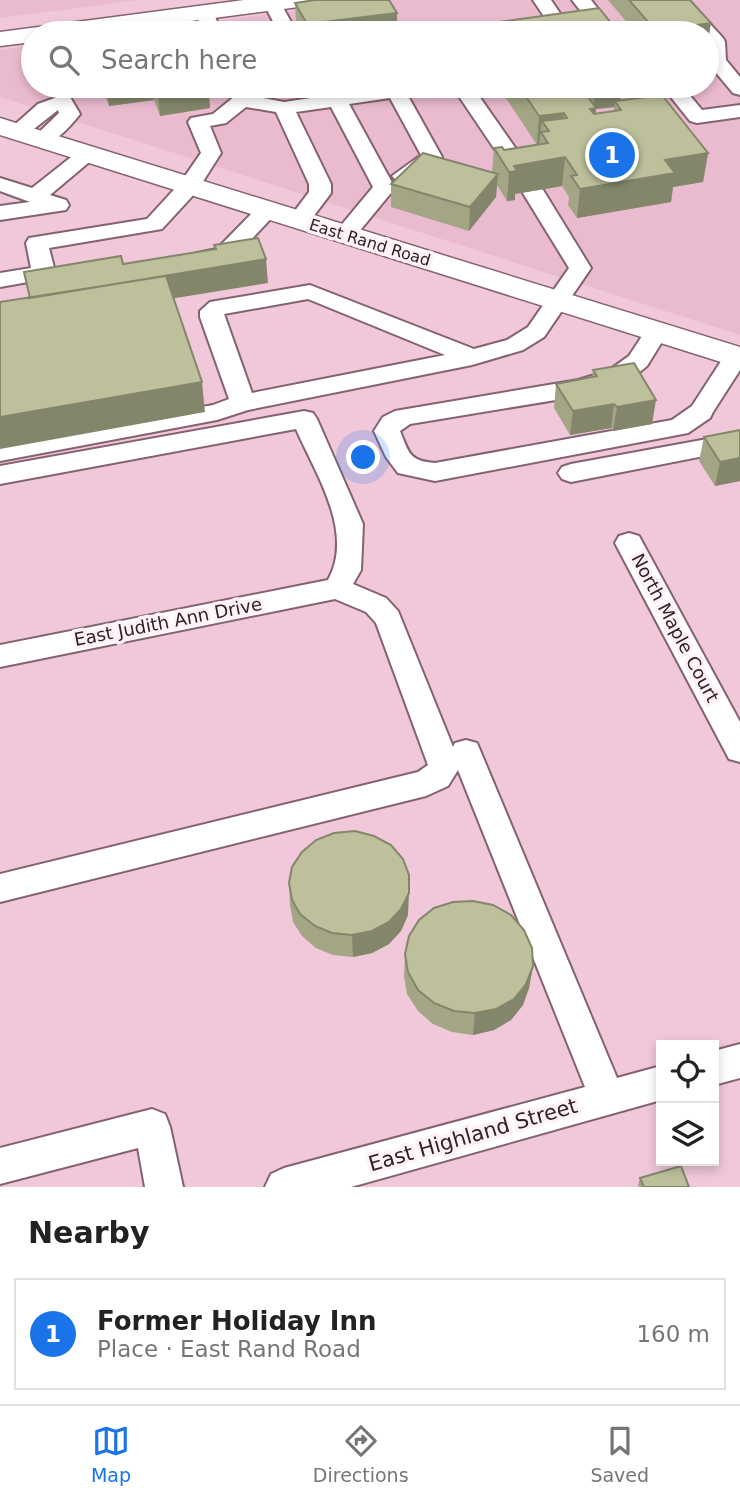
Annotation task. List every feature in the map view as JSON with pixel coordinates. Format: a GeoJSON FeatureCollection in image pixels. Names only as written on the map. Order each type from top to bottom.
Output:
{"type":"FeatureCollection","features":[{"type":"Feature","properties":{"kind":"main road"},"geometry":{"type":"LineString","coordinates":[[215,21],[269,3],[299,0]]}},
{"type":"Feature","properties":{"kind":"main road"},"geometry":{"type":"LineString","coordinates":[[0,39],[21,36]]}},
{"type":"Feature","properties":{"kind":"main road","name":"East Rand Road"},"geometry":{"type":"LineString","coordinates":[[20,132],[738,358]]}},
{"type":"Feature","properties":{"kind":"street"},"geometry":{"type":"LineString","coordinates":[[542,0],[556,21]]}},
{"type":"Feature","properties":{"kind":"street"},"geometry":{"type":"LineString","coordinates":[[582,0],[598,21]]}},
{"type":"Feature","properties":{"kind":"street"},"geometry":{"type":"LineString","coordinates":[[678,0],[697,21]]}},
{"type":"Feature","properties":{"kind":"street"},"geometry":{"type":"LineString","coordinates":[[269,3],[280,21]]}},
{"type":"Feature","properties":{"kind":"street"},"geometry":{"type":"LineString","coordinates":[[719,64],[740,89]]}},
{"type":"Feature","properties":{"kind":"street"},"geometry":{"type":"LineString","coordinates":[[20,132],[56,98]]}},
{"type":"Feature","properties":{"kind":"street"},"geometry":{"type":"LineString","coordinates":[[45,278],[37,243],[154,224],[189,186],[211,153],[198,122],[219,119],[235,98]]}},
{"type":"Feature","properties":{"kind":"street"},"geometry":{"type":"LineString","coordinates":[[255,98],[287,108],[350,98]]}},
{"type":"Feature","properties":{"kind":"street"},"geometry":{"type":"LineString","coordinates":[[283,98],[320,184],[320,193],[299,220]]}},
{"type":"Feature","properties":{"kind":"street"},"geometry":{"type":"LineString","coordinates":[[345,234],[383,188],[432,158],[400,98]]}},
{"type":"Feature","properties":{"kind":"street"},"geometry":{"type":"LineString","coordinates":[[0,452],[217,412],[243,403],[472,357],[515,345],[536,332],[555,300],[580,268],[523,175],[470,98]]}},
{"type":"Feature","properties":{"kind":"street"},"geometry":{"type":"LineString","coordinates":[[682,98],[697,117],[740,111]]}},
{"type":"Feature","properties":{"kind":"street"},"geometry":{"type":"LineString","coordinates":[[337,100],[383,188]]}},
{"type":"Feature","properties":{"kind":"street"},"geometry":{"type":"LineString","coordinates":[[36,197],[87,154]]}},
{"type":"Feature","properties":{"kind":"street"},"geometry":{"type":"LineString","coordinates":[[0,184],[58,205],[0,213]]}},
{"type":"Feature","properties":{"kind":"street"},"geometry":{"type":"LineString","coordinates":[[183,262],[224,255],[268,210]]}},
{"type":"Feature","properties":{"kind":"street"},"geometry":{"type":"LineString","coordinates":[[0,280],[87,277]]}},
{"type":"Feature","properties":{"kind":"street"},"geometry":{"type":"LineString","coordinates":[[243,403],[212,317],[212,311],[218,307],[310,292],[472,357]]}},
{"type":"Feature","properties":{"kind":"street"},"geometry":{"type":"LineString","coordinates":[[656,332],[638,361],[617,377],[580,388],[404,417],[392,423],[387,431],[402,465],[414,472],[435,472],[679,427],[702,412],[738,358]]}},
{"type":"Feature","properties":{"kind":"street"},"geometry":{"type":"LineString","coordinates":[[0,475],[303,419],[350,524],[348,570],[337,588],[376,605],[388,618],[444,767],[437,777],[426,783],[0,888]]}},
{"type":"Feature","properties":{"kind":"street"},"geometry":{"type":"LineString","coordinates":[[571,473],[740,441]]}},
{"type":"Feature","properties":{"kind":"street","name":"North Maple Court"},"geometry":{"type":"LineString","coordinates":[[629,543],[740,750]]}},
{"type":"Feature","properties":{"kind":"street","name":"East Judith Ann Drive"},"geometry":{"type":"LineString","coordinates":[[0,656],[337,588]]}},
{"type":"Feature","properties":{"kind":"street"},"geometry":{"type":"LineString","coordinates":[[466,752],[607,1097]]}},
{"type":"Feature","properties":{"kind":"street"},"geometry":{"type":"LineString","coordinates":[[719,1067],[740,1061]]}},
{"type":"Feature","properties":{"kind":"street","name":"East Highland Street"},"geometry":{"type":"LineString","coordinates":[[284,1187],[656,1084]]}},
{"type":"Feature","properties":{"kind":"street"},"geometry":{"type":"LineString","coordinates":[[0,1166],[152,1127],[164,1187]]}},
{"type":"Feature","properties":{"kind":"shaded area"},"geometry":{"type":"Polygon","coordinates":[[[0,0],[140,0],[0,18],[0,0]]]}},
{"type":"Feature","properties":{"kind":"shaded area"},"geometry":{"type":"Polygon","coordinates":[[[379,0],[740,0],[740,335],[0,97],[0,50],[21,47],[21,98],[719,98],[719,21],[216,21],[379,0]]]}},
{"type":"Feature","properties":{"kind":"building"},"geometry":{"type":"Polygon","coordinates":[[[315,0],[389,0],[397,13],[332,21],[305,21],[295,3],[315,0]]]}},
{"type":"Feature","properties":{"kind":"building"},"geometry":{"type":"Polygon","coordinates":[[[629,0],[690,0],[709,21],[647,21],[629,0]]]}},
{"type":"Feature","properties":{"kind":"building"},"geometry":{"type":"Polygon","coordinates":[[[599,8],[609,21],[506,21],[599,8]]]}},
{"type":"Feature","properties":{"kind":"building"},"geometry":{"type":"Polygon","coordinates":[[[527,98],[589,98],[596,108],[590,109],[594,114],[621,110],[615,101],[664,98],[708,153],[665,160],[675,173],[580,189],[571,176],[577,175],[565,157],[514,166],[517,171],[509,172],[494,148],[502,147],[504,150],[548,143],[541,132],[549,131],[542,121],[567,118],[564,113],[539,116],[527,98]]]}},
{"type":"Feature","properties":{"kind":"building"},"geometry":{"type":"Polygon","coordinates":[[[423,153],[498,174],[470,207],[391,184],[423,153]]]}},
{"type":"Feature","properties":{"kind":"building"},"geometry":{"type":"Polygon","coordinates":[[[258,238],[266,259],[30,298],[24,272],[121,256],[123,264],[216,249],[214,245],[258,238]]]}},
{"type":"Feature","properties":{"kind":"building"},"geometry":{"type":"Polygon","coordinates":[[[166,276],[202,382],[0,417],[0,302],[166,276]]]}},
{"type":"Feature","properties":{"kind":"building"},"geometry":{"type":"Polygon","coordinates":[[[634,363],[656,400],[573,411],[556,384],[597,376],[593,370],[634,363]]]}},
{"type":"Feature","properties":{"kind":"building"},"geometry":{"type":"Polygon","coordinates":[[[740,430],[740,458],[720,462],[704,437],[740,430]]]}},
{"type":"Feature","properties":{"kind":"building"},"geometry":{"type":"Polygon","coordinates":[[[355,831],[374,836],[391,845],[403,859],[409,875],[409,893],[401,909],[389,922],[372,931],[352,935],[332,933],[315,926],[300,914],[292,900],[289,883],[292,867],[302,852],[316,840],[334,833],[355,831]]]}},
{"type":"Feature","properties":{"kind":"building"},"geometry":{"type":"Polygon","coordinates":[[[473,901],[493,905],[511,915],[524,930],[532,948],[533,966],[526,984],[514,999],[496,1009],[475,1013],[454,1011],[434,1003],[418,990],[408,972],[405,954],[409,936],[419,920],[434,908],[453,902],[473,901]]]}},
{"type":"Feature","properties":{"kind":"building"},"geometry":{"type":"Polygon","coordinates":[[[681,1166],[689,1187],[644,1187],[640,1178],[681,1166]]]}},
{"type":"Feature","properties":{"kind":"place","name":"Former Holiday Inn"},"geometry":{"type":"Point","coordinates":[612,155]}}]}
